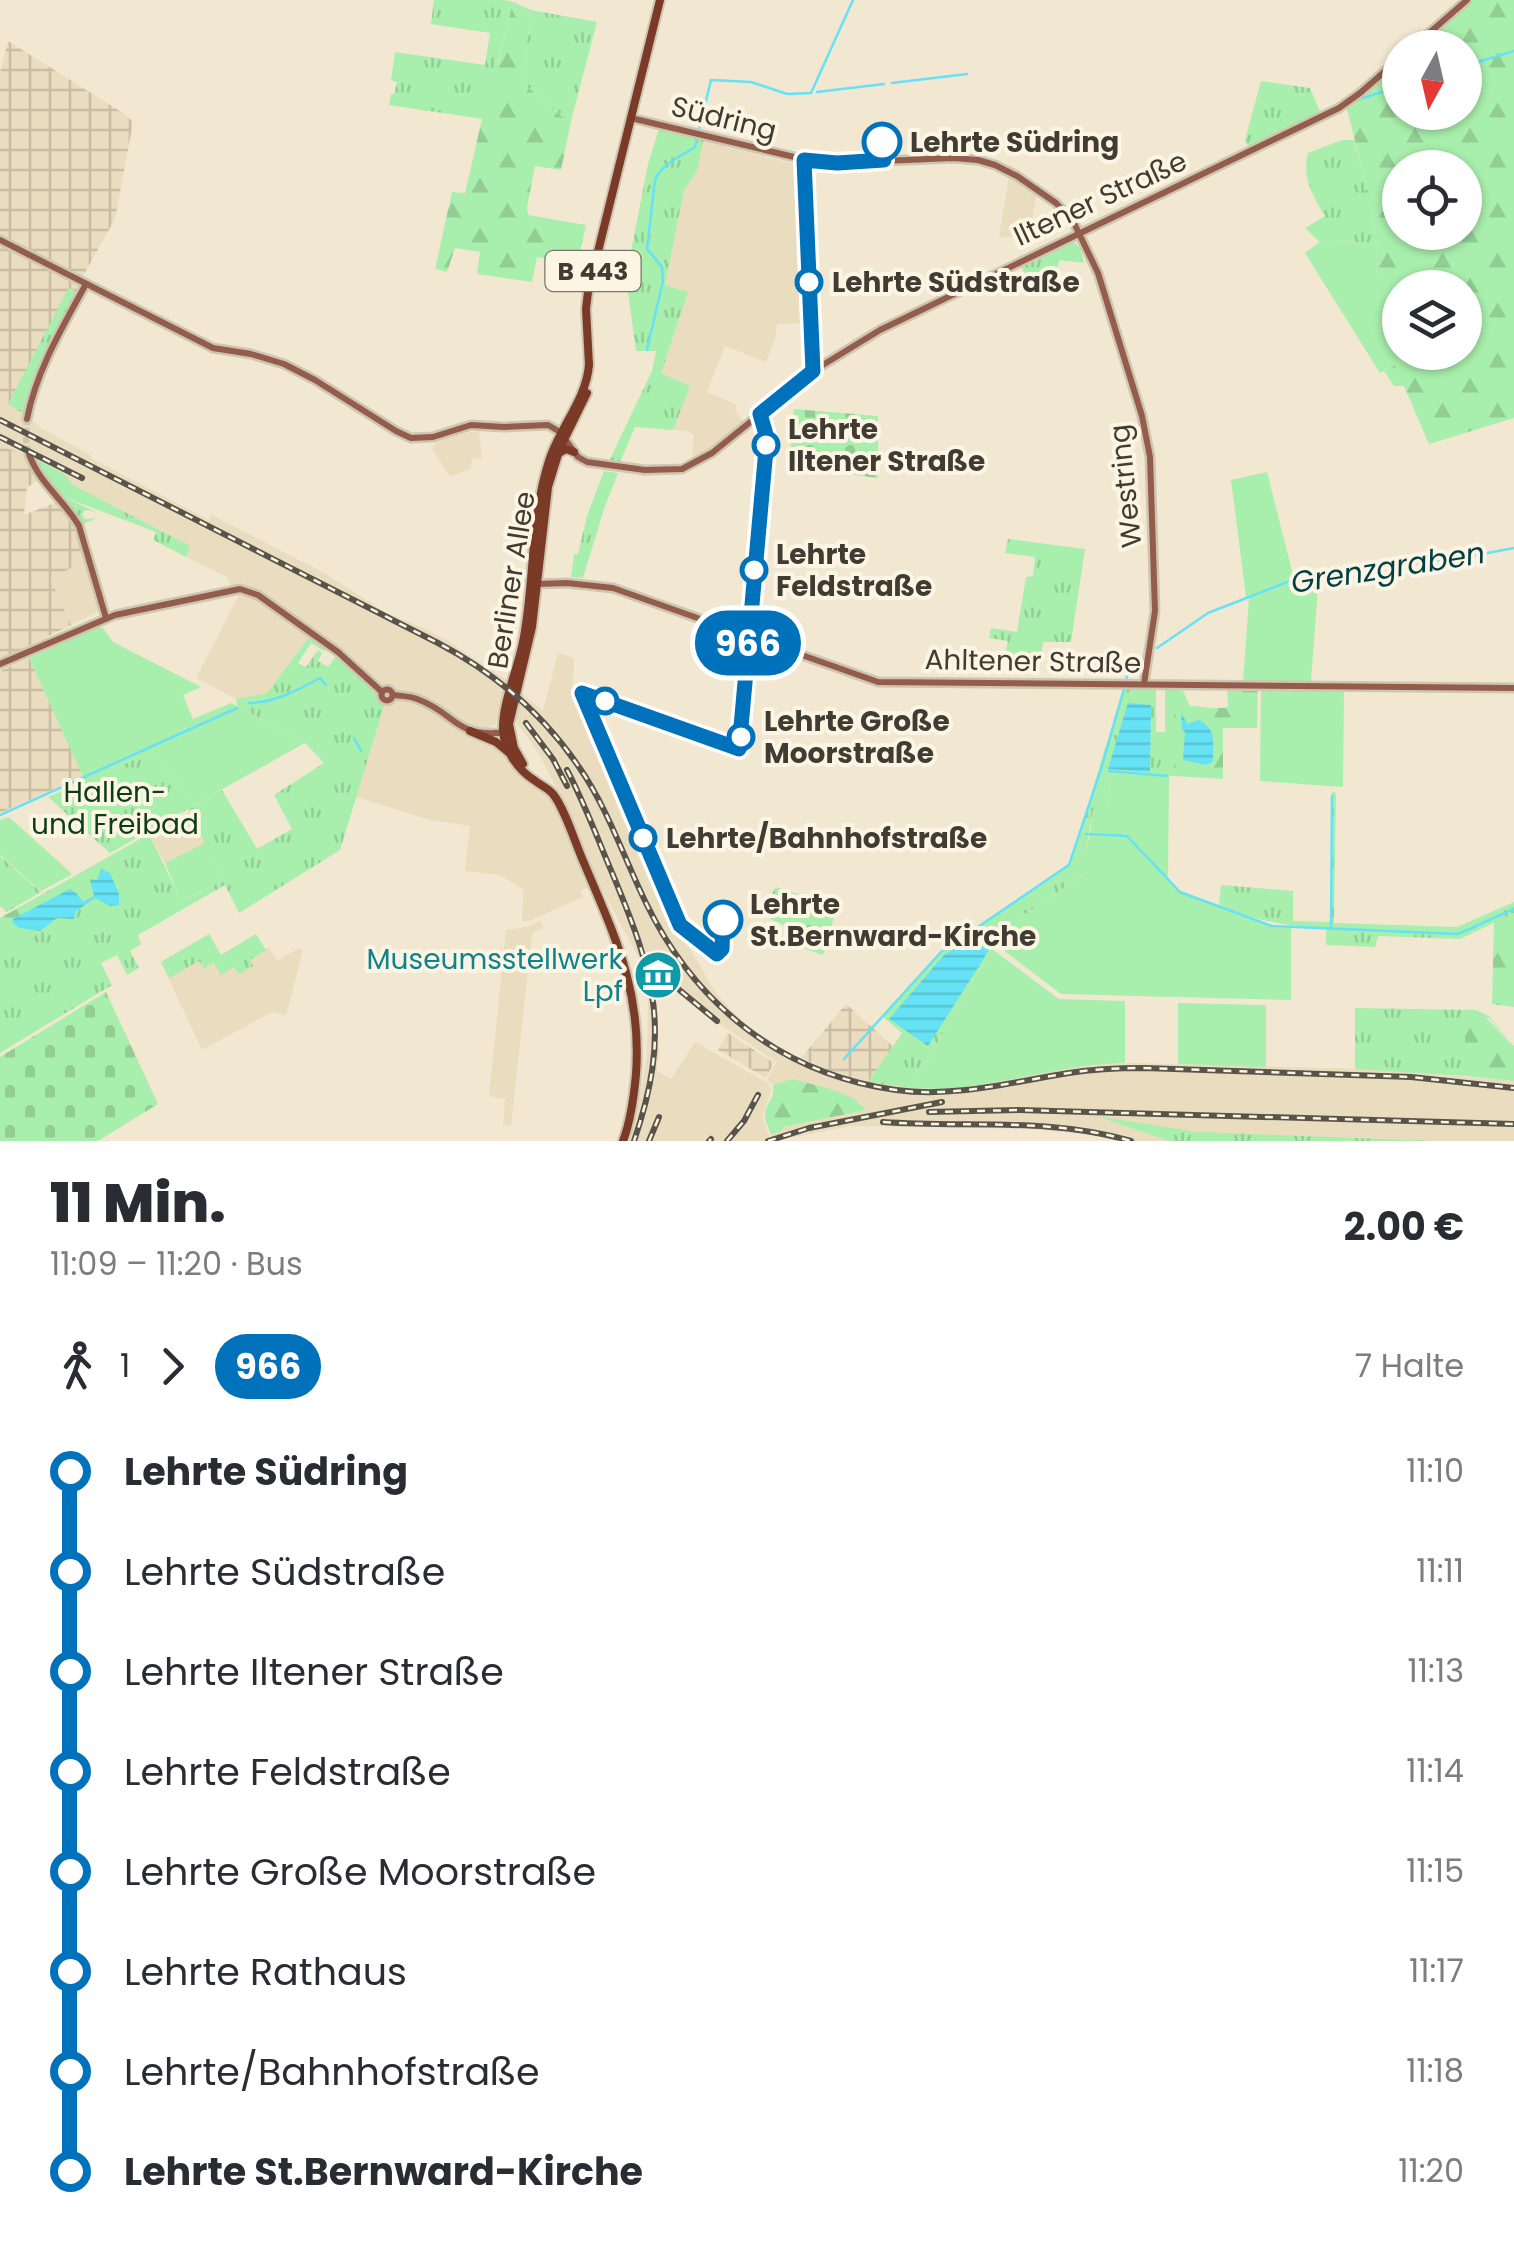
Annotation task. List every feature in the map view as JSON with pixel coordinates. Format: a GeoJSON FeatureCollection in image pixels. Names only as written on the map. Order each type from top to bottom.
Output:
{"type":"FeatureCollection","features":[{"type":"Feature","properties":{"kind":"main road","name":"B 443"},"geometry":{"type":"LineString","coordinates":[[562,434],[584,387],[589,364],[586,300],[659,1]]}},
{"type":"Feature","properties":{"kind":"main road","name":"Berliner Allee"},"geometry":{"type":"LineString","coordinates":[[506,733],[504,717],[523,643],[544,512],[562,434]]}},
{"type":"Feature","properties":{"kind":"main road","name":"Berliner Allee"},"geometry":{"type":"LineString","coordinates":[[534,584],[534,542],[543,483],[562,434]]}},
{"type":"Feature","properties":{"kind":"main road"},"geometry":{"type":"LineString","coordinates":[[554,462],[563,450],[574,452]]}},
{"type":"Feature","properties":{"kind":"main road"},"geometry":{"type":"LineString","coordinates":[[470,731],[496,742],[552,794],[617,941],[636,1014],[637,1054],[624,1141]]}},
{"type":"Feature","properties":{"kind":"main road"},"geometry":{"type":"LineString","coordinates":[[506,733],[511,756]]}},
{"type":"Feature","properties":{"kind":"main road"},"geometry":{"type":"LineString","coordinates":[[506,733],[539,783]]}},
{"type":"Feature","properties":{"kind":"street"},"geometry":{"type":"LineString","coordinates":[[1433,30],[1467,0]]}},
{"type":"Feature","properties":{"kind":"street","name":"Iltener Straße"},"geometry":{"type":"LineString","coordinates":[[574,452],[587,462],[613,467],[656,470],[690,466],[853,344],[1339,108],[1382,74]]}},
{"type":"Feature","properties":{"kind":"street","name":"Südring"},"geometry":{"type":"LineString","coordinates":[[631,118],[810,161],[978,160],[1006,170],[1035,188],[1068,215],[1079,232]]}},
{"type":"Feature","properties":{"kind":"street","name":"Westring"},"geometry":{"type":"LineString","coordinates":[[1079,232],[1098,272],[1142,416],[1150,457],[1155,611],[1144,684]]}},
{"type":"Feature","properties":{"kind":"street"},"geometry":{"type":"LineString","coordinates":[[0,240],[212,348],[284,364],[411,438],[426,438],[474,425],[544,424],[562,434],[574,452]]}},
{"type":"Feature","properties":{"kind":"street"},"geometry":{"type":"LineString","coordinates":[[66,274],[77,285],[79,297]]}},
{"type":"Feature","properties":{"kind":"street"},"geometry":{"type":"LineString","coordinates":[[27,418],[51,352],[86,284]]}},
{"type":"Feature","properties":{"kind":"street"},"geometry":{"type":"LineString","coordinates":[[29,454],[40,478],[80,526],[106,618]]}},
{"type":"Feature","properties":{"kind":"street","name":"Ahltener Straße"},"geometry":{"type":"LineString","coordinates":[[534,584],[613,588],[878,682],[1514,688]]}},
{"type":"Feature","properties":{"kind":"street"},"geometry":{"type":"LineString","coordinates":[[0,664],[106,618],[240,590],[258,596],[338,652],[382,692],[388,690],[392,695],[421,700],[470,731],[506,733]]}},
{"type":"Feature","properties":{"kind":"shaded area"},"geometry":{"type":"Polygon","coordinates":[[[8,41],[133,122],[115,219],[83,276],[88,279],[35,389],[27,416],[0,399],[0,73],[8,41]]]}},
{"type":"Feature","properties":{"kind":"shaded area"},"geometry":{"type":"Polygon","coordinates":[[[704,137],[801,168],[807,323],[777,324],[766,362],[725,346],[707,392],[737,405],[735,411],[745,423],[691,464],[694,435],[673,430],[690,386],[660,373],[688,292],[665,285],[684,190],[697,171],[704,137]]]}},
{"type":"Feature","properties":{"kind":"shaded area"},"geometry":{"type":"Polygon","coordinates":[[[1009,177],[1037,194],[1030,229],[1008,238],[999,236],[1009,177]]]}},
{"type":"Feature","properties":{"kind":"shaded area"},"geometry":{"type":"Polygon","coordinates":[[[0,399],[93,459],[209,520],[212,515],[326,574],[385,612],[448,641],[508,681],[543,711],[558,653],[574,658],[573,686],[579,705],[583,706],[680,932],[716,993],[747,1027],[782,1051],[839,1075],[911,1088],[951,1090],[1089,1065],[1134,1063],[1374,1069],[1514,1081],[1514,1141],[1116,1141],[1029,1129],[851,1126],[773,1141],[771,1134],[784,1127],[865,1110],[860,1103],[833,1091],[792,1079],[773,1085],[767,1080],[776,1062],[692,1005],[667,983],[656,990],[657,1071],[671,1079],[695,1042],[768,1083],[771,1090],[762,1117],[771,1141],[627,1141],[647,1057],[645,978],[637,954],[595,877],[566,807],[524,732],[502,707],[495,725],[474,728],[421,696],[383,685],[256,590],[231,586],[227,577],[186,557],[189,546],[73,485],[64,474],[34,458],[0,446],[0,399]]]}},
{"type":"Feature","properties":{"kind":"shaded area"},"geometry":{"type":"Polygon","coordinates":[[[479,431],[482,458],[472,459],[471,469],[450,476],[432,449],[435,444],[449,436],[479,431]]]}},
{"type":"Feature","properties":{"kind":"shaded area"},"geometry":{"type":"Polygon","coordinates":[[[0,446],[23,454],[38,481],[27,487],[24,515],[57,502],[79,530],[86,561],[50,578],[71,625],[0,660],[0,446]]]}},
{"type":"Feature","properties":{"kind":"shaded area"},"geometry":{"type":"Polygon","coordinates":[[[86,561],[98,612],[71,625],[49,578],[86,561]]]}},
{"type":"Feature","properties":{"kind":"shaded area"},"geometry":{"type":"Polygon","coordinates":[[[240,593],[254,597],[309,637],[267,693],[236,699],[196,678],[240,593]]]}},
{"type":"Feature","properties":{"kind":"shaded area"},"geometry":{"type":"Polygon","coordinates":[[[29,658],[83,776],[0,813],[0,671],[29,658]]]}},
{"type":"Feature","properties":{"kind":"shaded area"},"geometry":{"type":"Polygon","coordinates":[[[395,697],[411,698],[459,729],[493,740],[549,793],[589,886],[581,891],[583,897],[522,921],[524,890],[500,875],[465,871],[470,826],[430,820],[356,797],[385,703],[395,697]]]}},
{"type":"Feature","properties":{"kind":"shaded area"},"geometry":{"type":"Polygon","coordinates":[[[191,811],[205,843],[165,863],[149,834],[191,811]]]}},
{"type":"Feature","properties":{"kind":"shaded area"},"geometry":{"type":"Polygon","coordinates":[[[540,921],[543,928],[532,934],[511,1126],[503,1125],[505,1099],[489,1096],[506,930],[540,921]]]}},
{"type":"Feature","properties":{"kind":"shaded area"},"geometry":{"type":"Polygon","coordinates":[[[209,934],[221,955],[256,934],[276,959],[299,948],[303,950],[286,1016],[272,1012],[202,1050],[161,962],[209,934]]]}},
{"type":"Feature","properties":{"kind":"shaded area"},"geometry":{"type":"Polygon","coordinates":[[[846,1004],[894,1047],[868,1082],[839,1075],[801,1058],[846,1004]]]}},
{"type":"Feature","properties":{"kind":"shaded area"},"geometry":{"type":"Polygon","coordinates":[[[728,1033],[774,1063],[766,1078],[718,1050],[728,1033]]]}},
{"type":"Feature","properties":{"kind":"green space"},"geometry":{"type":"Polygon","coordinates":[[[434,0],[513,2],[483,119],[389,105],[397,82],[391,80],[395,52],[485,65],[490,33],[431,24],[434,0]]]}},
{"type":"Feature","properties":{"kind":"green space"},"geometry":{"type":"Polygon","coordinates":[[[1470,0],[1514,0],[1514,418],[1429,444],[1404,386],[1394,386],[1384,371],[1482,370],[1482,270],[1382,270],[1382,277],[1376,276],[1372,210],[1339,210],[1367,189],[1346,105],[1382,75],[1382,130],[1482,130],[1482,30],[1435,30],[1470,0]]]}},
{"type":"Feature","properties":{"kind":"green space"},"geometry":{"type":"Polygon","coordinates":[[[513,2],[531,10],[523,83],[571,121],[561,170],[535,166],[528,215],[586,225],[577,265],[537,257],[532,282],[477,274],[480,252],[455,248],[447,272],[435,269],[452,192],[465,193],[513,2]]]}},
{"type":"Feature","properties":{"kind":"green space"},"geometry":{"type":"Polygon","coordinates":[[[531,10],[597,22],[571,121],[523,83],[531,10]]]}},
{"type":"Feature","properties":{"kind":"green space"},"geometry":{"type":"Polygon","coordinates":[[[1261,81],[1310,88],[1320,112],[1253,146],[1246,144],[1261,81]]]}},
{"type":"Feature","properties":{"kind":"green space"},"geometry":{"type":"Polygon","coordinates":[[[660,126],[704,137],[697,171],[684,190],[665,285],[688,292],[661,373],[690,386],[673,430],[635,427],[620,462],[609,461],[652,371],[656,351],[636,351],[626,277],[648,164],[660,126]]]}},
{"type":"Feature","properties":{"kind":"green space"},"geometry":{"type":"Polygon","coordinates":[[[1342,140],[1354,140],[1367,189],[1341,210],[1372,210],[1377,243],[1320,242],[1305,228],[1325,216],[1307,178],[1308,153],[1342,140]]]}},
{"type":"Feature","properties":{"kind":"green space"},"geometry":{"type":"Polygon","coordinates":[[[1074,242],[1084,263],[1059,260],[1057,272],[1051,273],[1048,292],[1029,289],[1022,267],[1074,242]]]}},
{"type":"Feature","properties":{"kind":"green space"},"geometry":{"type":"Polygon","coordinates":[[[1320,242],[1377,243],[1376,276],[1382,277],[1382,370],[1385,370],[1380,373],[1305,253],[1320,242]]]}},
{"type":"Feature","properties":{"kind":"green space"},"geometry":{"type":"Polygon","coordinates":[[[74,288],[74,296],[23,413],[8,404],[68,289],[74,288]]]}},
{"type":"Feature","properties":{"kind":"green space"},"geometry":{"type":"Polygon","coordinates":[[[794,409],[878,416],[878,478],[789,467],[794,409]]]}},
{"type":"Feature","properties":{"kind":"green space"},"geometry":{"type":"Polygon","coordinates":[[[34,458],[64,474],[73,485],[190,546],[186,557],[153,540],[156,532],[64,497],[98,513],[84,511],[85,519],[97,518],[83,524],[34,458]]]}},
{"type":"Feature","properties":{"kind":"green space"},"geometry":{"type":"Polygon","coordinates":[[[604,471],[618,473],[583,578],[571,577],[574,554],[578,554],[604,471]]]}},
{"type":"Feature","properties":{"kind":"green space"},"geometry":{"type":"Polygon","coordinates":[[[1267,472],[1294,579],[1246,597],[1231,480],[1267,472]]]}},
{"type":"Feature","properties":{"kind":"green space"},"geometry":{"type":"Polygon","coordinates":[[[1008,539],[1085,549],[1071,642],[1043,642],[1041,659],[1004,659],[1008,641],[989,638],[991,628],[1017,632],[1026,577],[1033,576],[1035,557],[1005,553],[1008,539]]]}},
{"type":"Feature","properties":{"kind":"green space"},"geometry":{"type":"Polygon","coordinates":[[[1319,575],[1311,681],[1243,682],[1249,598],[1319,575]]]}},
{"type":"Feature","properties":{"kind":"green space"},"geometry":{"type":"Polygon","coordinates":[[[98,627],[113,642],[201,687],[183,695],[193,719],[231,703],[305,743],[194,805],[154,751],[85,781],[29,658],[98,627]]]}},
{"type":"Feature","properties":{"kind":"green space","name":"Hallen- und Freibad"},"geometry":{"type":"Polygon","coordinates":[[[309,637],[326,649],[311,643],[298,663],[306,667],[318,650],[322,653],[318,661],[328,667],[335,657],[358,672],[385,703],[340,850],[239,913],[225,885],[138,935],[141,944],[130,951],[139,968],[127,975],[117,955],[101,963],[112,985],[0,1053],[0,918],[149,834],[180,898],[223,881],[188,809],[110,853],[48,797],[154,751],[194,805],[222,790],[257,849],[292,829],[274,795],[324,763],[305,743],[237,706],[236,699],[267,693],[309,637]]]}},
{"type":"Feature","properties":{"kind":"green space"},"geometry":{"type":"Polygon","coordinates":[[[1227,687],[1258,687],[1257,728],[1223,728],[1223,779],[1174,776],[1174,689],[1183,691],[1190,706],[1220,708],[1228,707],[1227,687]]]}},
{"type":"Feature","properties":{"kind":"green space"},"geometry":{"type":"Polygon","coordinates":[[[1123,689],[1156,689],[1156,732],[1165,732],[1165,689],[1174,689],[1174,776],[1111,773],[1108,810],[1093,810],[1084,874],[989,939],[975,928],[1068,864],[1123,689]]]}},
{"type":"Feature","properties":{"kind":"green space"},"geometry":{"type":"Polygon","coordinates":[[[1261,690],[1344,690],[1343,787],[1260,781],[1261,690]]]}},
{"type":"Feature","properties":{"kind":"green space"},"geometry":{"type":"Polygon","coordinates":[[[1111,772],[1169,775],[1168,877],[1178,891],[1272,927],[1291,928],[1291,1000],[1061,994],[989,939],[1083,875],[1080,861],[1084,859],[1093,809],[1108,810],[1111,772]]]}},
{"type":"Feature","properties":{"kind":"green space"},"geometry":{"type":"Polygon","coordinates":[[[1332,791],[1336,793],[1334,923],[1457,927],[1514,902],[1514,913],[1460,939],[1378,936],[1375,947],[1326,945],[1326,928],[1272,922],[1219,906],[1221,885],[1293,891],[1293,921],[1330,922],[1332,791]]]}},
{"type":"Feature","properties":{"kind":"green space"},"geometry":{"type":"Polygon","coordinates":[[[9,817],[71,875],[41,891],[0,855],[0,820],[9,817]]]}},
{"type":"Feature","properties":{"kind":"green space"},"geometry":{"type":"Polygon","coordinates":[[[205,843],[223,881],[180,898],[165,863],[205,843]]]}},
{"type":"Feature","properties":{"kind":"green space"},"geometry":{"type":"Polygon","coordinates":[[[0,856],[41,892],[7,912],[0,906],[0,856]]]}},
{"type":"Feature","properties":{"kind":"green space"},"geometry":{"type":"Polygon","coordinates":[[[73,878],[85,901],[72,885],[14,919],[12,923],[21,930],[36,936],[30,943],[13,941],[0,918],[73,878]]]}},
{"type":"Feature","properties":{"kind":"green space"},"geometry":{"type":"Polygon","coordinates":[[[776,887],[837,907],[823,955],[794,945],[799,932],[770,919],[777,900],[772,894],[776,887]]]}},
{"type":"Feature","properties":{"kind":"green space"},"geometry":{"type":"Polygon","coordinates":[[[1514,913],[1514,1007],[1492,1004],[1494,922],[1514,913]]]}},
{"type":"Feature","properties":{"kind":"green space"},"geometry":{"type":"Polygon","coordinates":[[[970,932],[992,949],[911,1088],[868,1082],[902,1033],[882,1016],[940,952],[970,932]]]}},
{"type":"Feature","properties":{"kind":"green space"},"geometry":{"type":"Polygon","coordinates":[[[209,934],[221,955],[256,934],[266,950],[250,960],[253,966],[239,974],[234,967],[221,975],[214,963],[204,968],[199,961],[169,978],[161,962],[209,934]]]}},
{"type":"Feature","properties":{"kind":"green space"},"geometry":{"type":"Polygon","coordinates":[[[992,949],[1059,999],[1125,1001],[1125,1063],[1089,1065],[952,1090],[911,1088],[992,949]]]}},
{"type":"Feature","properties":{"kind":"green space"},"geometry":{"type":"Polygon","coordinates":[[[106,992],[158,1104],[98,1141],[0,1141],[0,1057],[106,992]]]}},
{"type":"Feature","properties":{"kind":"green space"},"geometry":{"type":"Polygon","coordinates":[[[1178,1003],[1266,1005],[1266,1067],[1178,1064],[1178,1003]]]}},
{"type":"Feature","properties":{"kind":"green space"},"geometry":{"type":"Polygon","coordinates":[[[1355,1008],[1476,1010],[1489,1016],[1514,1046],[1490,1019],[1465,1012],[1465,1076],[1355,1069],[1355,1008]]]}},
{"type":"Feature","properties":{"kind":"green space"},"geometry":{"type":"Polygon","coordinates":[[[1465,1011],[1487,1019],[1514,1046],[1514,1081],[1465,1076],[1465,1011]]]}},
{"type":"Feature","properties":{"kind":"green space"},"geometry":{"type":"Polygon","coordinates":[[[792,1079],[842,1093],[866,1110],[784,1127],[771,1134],[765,1116],[773,1085],[792,1079]]]}},
{"type":"Feature","properties":{"kind":"green space"},"geometry":{"type":"Polygon","coordinates":[[[1096,1116],[1198,1132],[1434,1141],[1170,1141],[1096,1116]]]}},
{"type":"Feature","properties":{"kind":"water"},"geometry":{"type":"Polygon","coordinates":[[[1128,703],[1151,705],[1150,772],[1108,769],[1128,703]]]}},
{"type":"Feature","properties":{"kind":"water"},"geometry":{"type":"Polygon","coordinates":[[[1181,712],[1187,724],[1199,720],[1212,733],[1213,761],[1206,765],[1183,760],[1185,732],[1181,712]]]}},
{"type":"Feature","properties":{"kind":"water"},"geometry":{"type":"Polygon","coordinates":[[[101,869],[110,873],[119,905],[110,906],[95,898],[76,911],[74,919],[57,918],[40,931],[12,923],[70,889],[83,902],[94,896],[90,879],[97,880],[101,869]]]}},
{"type":"Feature","properties":{"kind":"water"},"geometry":{"type":"Polygon","coordinates":[[[969,939],[989,950],[928,1046],[889,1019],[944,955],[969,939]]]}},
{"type":"Feature","properties":{"kind":"waterway"},"geometry":{"type":"LineString","coordinates":[[699,130],[711,80],[751,82],[787,94],[811,93],[853,0]]}},
{"type":"Feature","properties":{"kind":"waterway"},"geometry":{"type":"LineString","coordinates":[[1482,61],[1514,51]]}},
{"type":"Feature","properties":{"kind":"waterway"},"geometry":{"type":"LineString","coordinates":[[892,83],[967,74]]}},
{"type":"Feature","properties":{"kind":"waterway"},"geometry":{"type":"LineString","coordinates":[[817,92],[884,84]]}},
{"type":"Feature","properties":{"kind":"waterway"},"geometry":{"type":"LineString","coordinates":[[1354,101],[1382,92]]}},
{"type":"Feature","properties":{"kind":"waterway"},"geometry":{"type":"LineString","coordinates":[[647,350],[663,281],[662,267],[647,249],[655,180],[667,165],[695,147],[697,139]]}},
{"type":"Feature","properties":{"kind":"waterway","name":"Grenzgraben"},"geometry":{"type":"LineString","coordinates":[[1157,648],[1208,613],[1303,576],[1514,548]]}},
{"type":"Feature","properties":{"kind":"waterway","name":"Grenzgraben"},"geometry":{"type":"LineString","coordinates":[[1126,680],[1130,668],[1140,660]]}},
{"type":"Feature","properties":{"kind":"waterway"},"geometry":{"type":"LineString","coordinates":[[249,703],[277,698],[320,678],[326,685]]}},
{"type":"Feature","properties":{"kind":"waterway","name":"Grenzgraben"},"geometry":{"type":"LineString","coordinates":[[844,1059],[941,952],[1069,865],[1124,689]]}},
{"type":"Feature","properties":{"kind":"waterway"},"geometry":{"type":"LineString","coordinates":[[0,815],[237,708]]}},
{"type":"Feature","properties":{"kind":"waterway"},"geometry":{"type":"LineString","coordinates":[[354,738],[361,751]]}},
{"type":"Feature","properties":{"kind":"waterway"},"geometry":{"type":"LineString","coordinates":[[1109,771],[1167,776]]}},
{"type":"Feature","properties":{"kind":"waterway"},"geometry":{"type":"LineString","coordinates":[[1331,929],[1332,796]]}},
{"type":"Feature","properties":{"kind":"waterway"},"geometry":{"type":"LineString","coordinates":[[1086,834],[1107,835]]}},
{"type":"Feature","properties":{"kind":"waterway"},"geometry":{"type":"LineString","coordinates":[[1109,835],[1127,836],[1180,892],[1272,926],[1458,934],[1514,909]]}},
{"type":"Feature","properties":{"kind":"tunnel"},"geometry":{"type":"LineString","coordinates":[[27,419],[29,454]]}},
{"type":"Feature","properties":{"kind":"railway"},"geometry":{"type":"LineString","coordinates":[[0,420],[438,643],[498,681],[534,712],[579,767],[607,817],[646,903],[690,973],[747,1029],[816,1069],[855,1082],[918,1092],[961,1091],[1078,1072],[1135,1068],[1411,1077],[1514,1088]]}},
{"type":"Feature","properties":{"kind":"railway"},"geometry":{"type":"LineString","coordinates":[[0,437],[82,478]]}},
{"type":"Feature","properties":{"kind":"railway"},"geometry":{"type":"LineString","coordinates":[[526,723],[567,786]]}},
{"type":"Feature","properties":{"kind":"railway"},"geometry":{"type":"LineString","coordinates":[[567,770],[628,912],[654,1006],[652,1068],[634,1141]]}},
{"type":"Feature","properties":{"kind":"railway"},"geometry":{"type":"LineString","coordinates":[[649,956],[671,983],[717,1021]]}},
{"type":"Feature","properties":{"kind":"railway"},"geometry":{"type":"LineString","coordinates":[[727,1141],[758,1095]]}},
{"type":"Feature","properties":{"kind":"railway"},"geometry":{"type":"LineString","coordinates":[[768,1141],[809,1128],[942,1102]]}},
{"type":"Feature","properties":{"kind":"railway"},"geometry":{"type":"LineString","coordinates":[[929,1112],[1019,1110],[1514,1124]]}},
{"type":"Feature","properties":{"kind":"railway"},"geometry":{"type":"LineString","coordinates":[[649,1141],[659,1117]]}},
{"type":"Feature","properties":{"kind":"railway"},"geometry":{"type":"LineString","coordinates":[[883,1122],[1039,1126],[1131,1141]]}},
{"type":"Feature","properties":{"kind":"bus line","name":"966"},"geometry":{"type":"LineString","coordinates":[[723,920],[722,949],[717,954],[680,925],[582,693],[739,749],[767,438],[760,414],[813,371],[804,160],[884,160],[882,142]]}},
{"type":"Feature","properties":{"kind":"place","name":"Lehrte Südring"},"geometry":{"type":"Point","coordinates":[882,142]}},
{"type":"Feature","properties":{"kind":"place","name":"Lehrte Südstraße"},"geometry":{"type":"Point","coordinates":[809,282]}},
{"type":"Feature","properties":{"kind":"place","name":"Lehrte Iltener Straße"},"geometry":{"type":"Point","coordinates":[766,445]}},
{"type":"Feature","properties":{"kind":"place","name":"Lehrte Feldstraße"},"geometry":{"type":"Point","coordinates":[754,570]}},
{"type":"Feature","properties":{"kind":"place","name":"Lehrte Große Moorstraße"},"geometry":{"type":"Point","coordinates":[741,737]}},
{"type":"Feature","properties":{"kind":"place","name":"Lehrte/Bahnhofstraße"},"geometry":{"type":"Point","coordinates":[643,838]}},
{"type":"Feature","properties":{"kind":"place","name":"Lehrte St.Bernward-Kirche"},"geometry":{"type":"Point","coordinates":[723,920]}},
{"type":"Feature","properties":{"kind":"place","name":"Museumsstellwerk Lpf"},"geometry":{"type":"Point","coordinates":[658,975]}}]}
